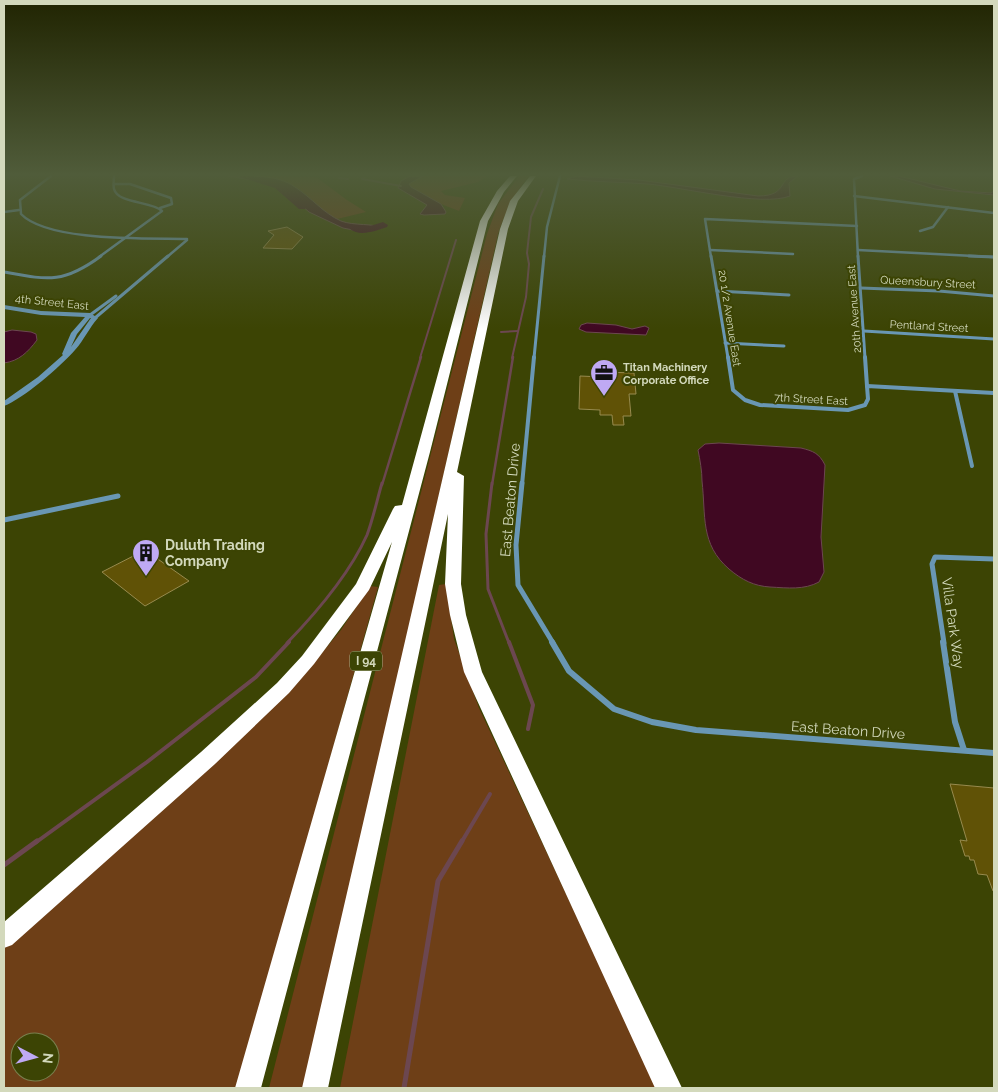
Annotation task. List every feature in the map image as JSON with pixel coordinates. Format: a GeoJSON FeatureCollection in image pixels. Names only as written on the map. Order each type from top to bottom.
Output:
{"type":"FeatureCollection","features":[{"type":"Feature","properties":{"kind":"highway","name":"I 94"},"geometry":{"type":"LineString","coordinates":[[248,1088],[424,452],[482,227]]}},
{"type":"Feature","properties":{"kind":"highway"},"geometry":{"type":"LineString","coordinates":[[315,1088],[505,227]]}},
{"type":"Feature","properties":{"kind":"highway"},"geometry":{"type":"LineString","coordinates":[[458,438],[453,584],[468,657],[484,697],[670,1088]]}},
{"type":"Feature","properties":{"kind":"highway"},"geometry":{"type":"LineString","coordinates":[[4,937],[208,758],[283,688],[308,660],[366,580],[392,530],[424,452]]}},
{"type":"Feature","properties":{"kind":"street"},"geometry":{"type":"LineString","coordinates":[[4,404],[45,376],[73,349],[90,317],[125,291],[187,239],[78,234],[47,227]]}},
{"type":"Feature","properties":{"kind":"street"},"geometry":{"type":"LineString","coordinates":[[4,272],[35,278],[66,276],[80,271],[140,227]]}},
{"type":"Feature","properties":{"kind":"street","name":"East Beaton Drive"},"geometry":{"type":"LineString","coordinates":[[547,227],[516,545],[516,565],[518,585],[569,671],[614,709],[652,722],[696,730],[994,753]]}},
{"type":"Feature","properties":{"kind":"street","name":"20 1/2 Avenue East"},"geometry":{"type":"LineString","coordinates":[[706,227],[733,390]]}},
{"type":"Feature","properties":{"kind":"street","name":"20th Avenue East"},"geometry":{"type":"LineString","coordinates":[[857,227],[867,386]]}},
{"type":"Feature","properties":{"kind":"street"},"geometry":{"type":"LineString","coordinates":[[920,231],[933,227]]}},
{"type":"Feature","properties":{"kind":"street"},"geometry":{"type":"LineString","coordinates":[[710,250],[793,254]]}},
{"type":"Feature","properties":{"kind":"street"},"geometry":{"type":"LineString","coordinates":[[858,250],[994,257]]}},
{"type":"Feature","properties":{"kind":"street","name":"Queensbury Street"},"geometry":{"type":"LineString","coordinates":[[861,288],[939,291],[994,296]]}},
{"type":"Feature","properties":{"kind":"street"},"geometry":{"type":"LineString","coordinates":[[717,291],[789,295]]}},
{"type":"Feature","properties":{"kind":"street","name":"4th Street East"},"geometry":{"type":"LineString","coordinates":[[4,307],[41,313],[90,317]]}},
{"type":"Feature","properties":{"kind":"street","name":"4th Street East"},"geometry":{"type":"LineString","coordinates":[[4,312],[90,317]]}},
{"type":"Feature","properties":{"kind":"street","name":"Pentland Street"},"geometry":{"type":"LineString","coordinates":[[864,331],[994,339]]}},
{"type":"Feature","properties":{"kind":"street"},"geometry":{"type":"LineString","coordinates":[[725,343],[784,346]]}},
{"type":"Feature","properties":{"kind":"street"},"geometry":{"type":"LineString","coordinates":[[867,386],[994,393]]}},
{"type":"Feature","properties":{"kind":"street","name":"7th Street East"},"geometry":{"type":"LineString","coordinates":[[733,390],[738,396],[748,402],[760,405],[848,410],[865,405],[868,399],[867,386]]}},
{"type":"Feature","properties":{"kind":"street"},"geometry":{"type":"LineString","coordinates":[[955,391],[972,466]]}},
{"type":"Feature","properties":{"kind":"street"},"geometry":{"type":"LineString","coordinates":[[4,520],[118,496]]}},
{"type":"Feature","properties":{"kind":"street","name":"Villa Park Way"},"geometry":{"type":"LineString","coordinates":[[964,750],[955,722],[932,564],[935,558],[943,556],[994,559]]}},
{"type":"Feature","properties":{"kind":"shaded area"},"geometry":{"type":"Polygon","coordinates":[[[341,227],[382,228],[363,232],[341,227]]]}},
{"type":"Feature","properties":{"kind":"shaded area"},"geometry":{"type":"Polygon","coordinates":[[[490,227],[501,227],[305,1088],[269,1088],[490,227]]]}},
{"type":"Feature","properties":{"kind":"shaded area"},"geometry":{"type":"Polygon","coordinates":[[[587,323],[616,325],[632,329],[645,326],[649,328],[646,335],[586,332],[579,329],[581,325],[587,323]]]}},
{"type":"Feature","properties":{"kind":"shaded area"},"geometry":{"type":"Polygon","coordinates":[[[12,330],[36,334],[37,340],[23,355],[4,363],[4,332],[12,330]]]}},
{"type":"Feature","properties":{"kind":"shaded area"},"geometry":{"type":"Polygon","coordinates":[[[719,443],[801,448],[818,455],[825,465],[821,537],[824,572],[819,582],[796,588],[770,587],[748,582],[729,569],[713,550],[706,529],[698,450],[705,444],[719,443]]]}},
{"type":"Feature","properties":{"kind":"shaded area"},"geometry":{"type":"Polygon","coordinates":[[[446,584],[454,639],[479,708],[657,1088],[340,1088],[439,585],[446,584]]]}},
{"type":"Feature","properties":{"kind":"shaded area"},"geometry":{"type":"Polygon","coordinates":[[[370,586],[378,587],[238,1088],[4,1088],[4,948],[305,673],[341,630],[370,586]]]}},
{"type":"Feature","properties":{"kind":"building"},"geometry":{"type":"Polygon","coordinates":[[[287,227],[303,237],[292,249],[263,248],[274,235],[268,231],[287,227]]]}},
{"type":"Feature","properties":{"kind":"building","name":"Titan Machinery Corporate Office"},"geometry":{"type":"Polygon","coordinates":[[[603,372],[634,373],[636,394],[629,394],[631,416],[623,416],[624,425],[613,425],[612,415],[600,415],[600,410],[579,409],[580,376],[603,377],[603,372]]]}},
{"type":"Feature","properties":{"kind":"building","name":"Duluth Trading Company"},"geometry":{"type":"Polygon","coordinates":[[[145,550],[189,581],[145,606],[102,572],[145,550]]]}},
{"type":"Feature","properties":{"kind":"building"},"geometry":{"type":"Polygon","coordinates":[[[950,784],[994,788],[994,891],[987,875],[978,874],[974,860],[970,860],[969,856],[965,856],[960,840],[967,841],[950,784]]]}},
{"type":"Feature","properties":{"kind":"waterway"},"geometry":{"type":"LineString","coordinates":[[355,229],[368,230],[377,227]]}},
{"type":"Feature","properties":{"kind":"waterway"},"geometry":{"type":"LineString","coordinates":[[512,358],[526,297],[530,227]]}},
{"type":"Feature","properties":{"kind":"waterway"},"geometry":{"type":"LineString","coordinates":[[420,358],[456,240]]}},
{"type":"Feature","properties":{"kind":"waterway"},"geometry":{"type":"LineString","coordinates":[[501,332],[518,331]]}},
{"type":"Feature","properties":{"kind":"waterway"},"geometry":{"type":"LineString","coordinates":[[382,485],[421,357]]}},
{"type":"Feature","properties":{"kind":"waterway"},"geometry":{"type":"LineString","coordinates":[[492,485],[513,357]]}},
{"type":"Feature","properties":{"kind":"waterway"},"geometry":{"type":"LineString","coordinates":[[287,643],[321,606],[342,579],[360,550],[367,535],[382,483]]}},
{"type":"Feature","properties":{"kind":"waterway"},"geometry":{"type":"LineString","coordinates":[[492,483],[486,534],[488,589],[509,643]]}},
{"type":"Feature","properties":{"kind":"waterway"},"geometry":{"type":"LineString","coordinates":[[35,843],[147,762],[256,677],[289,642]]}},
{"type":"Feature","properties":{"kind":"waterway"},"geometry":{"type":"LineString","coordinates":[[509,642],[533,705],[528,729]]}},
{"type":"Feature","properties":{"kind":"waterway"},"geometry":{"type":"LineString","coordinates":[[461,843],[490,794]]}},
{"type":"Feature","properties":{"kind":"waterway"},"geometry":{"type":"LineString","coordinates":[[4,865],[37,841]]}},
{"type":"Feature","properties":{"kind":"waterway"},"geometry":{"type":"LineString","coordinates":[[404,1088],[438,881],[462,841]]}},
{"type":"Feature","properties":{"kind":"place","name":"Titan Machinery Corporate Office"},"geometry":{"type":"Point","coordinates":[604,397]}},
{"type":"Feature","properties":{"kind":"place","name":"Duluth Trading Company"},"geometry":{"type":"Point","coordinates":[146,577]}}]}
